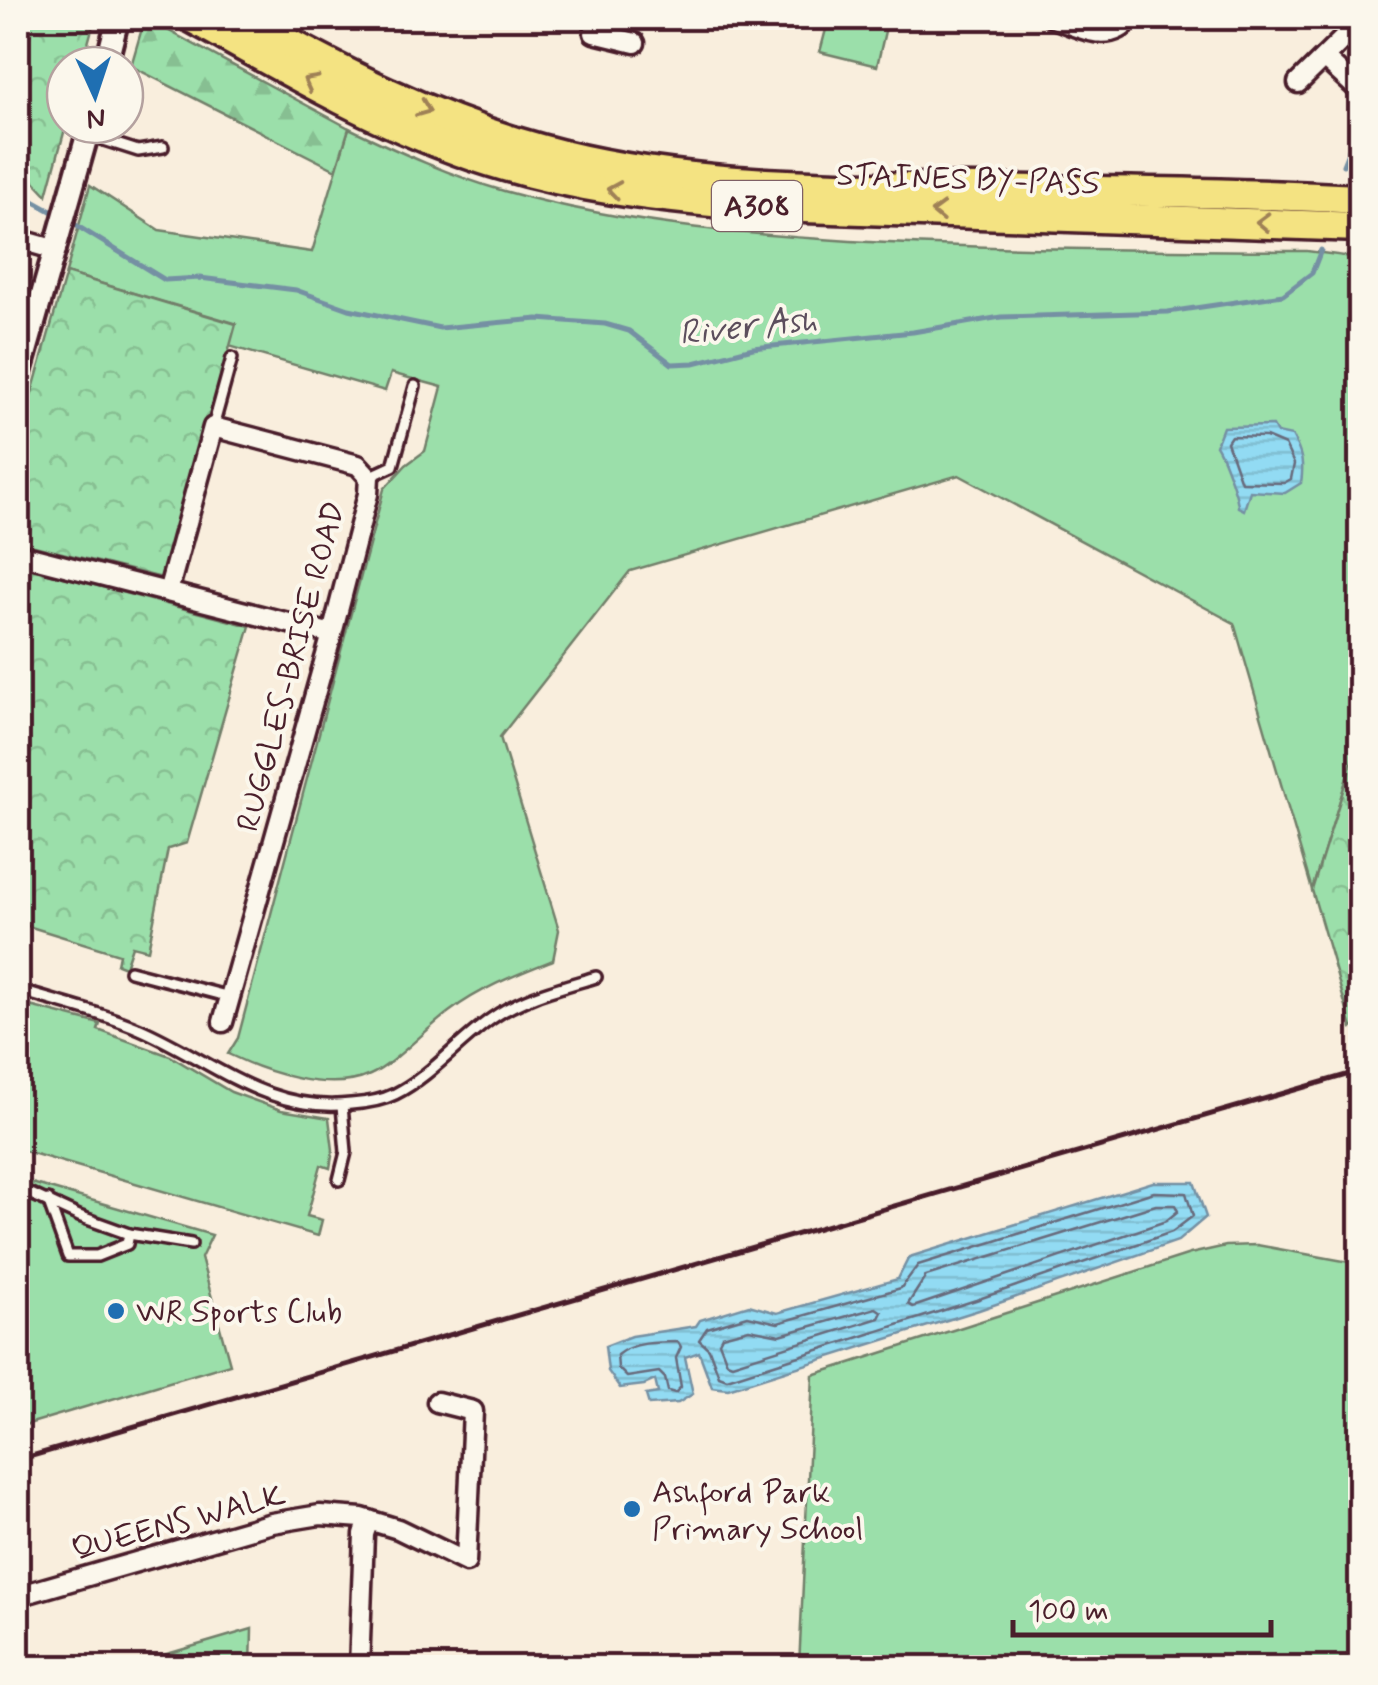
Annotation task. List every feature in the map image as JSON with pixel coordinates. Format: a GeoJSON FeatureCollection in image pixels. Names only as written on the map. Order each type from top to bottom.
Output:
{"type":"FeatureCollection","features":[{"type":"Feature","properties":{"kind":"highway","name":"STAINES BY-PASS"},"geometry":{"type":"LineString","coordinates":[[192,18],[369,114],[460,152],[608,190],[775,208],[1360,226]]}},
{"type":"Feature","properties":{"kind":"highway","name":"STAINES BY-PASS"},"geometry":{"type":"LineString","coordinates":[[244,18],[392,96],[469,127],[542,150],[668,176],[781,184],[1360,199]]}},
{"type":"Feature","properties":{"kind":"street"},"geometry":{"type":"LineString","coordinates":[[111,45],[118,18]]}},
{"type":"Feature","properties":{"kind":"street"},"geometry":{"type":"LineString","coordinates":[[614,38],[619,18]]}},
{"type":"Feature","properties":{"kind":"street"},"geometry":{"type":"LineString","coordinates":[[1052,18],[1103,35],[1114,32],[1131,18]]}},
{"type":"Feature","properties":{"kind":"street"},"geometry":{"type":"LineString","coordinates":[[1298,83],[1360,22]]}},
{"type":"Feature","properties":{"kind":"street"},"geometry":{"type":"LineString","coordinates":[[594,34],[636,43]]}},
{"type":"Feature","properties":{"kind":"street"},"geometry":{"type":"LineString","coordinates":[[1324,58],[1360,91]]}},
{"type":"Feature","properties":{"kind":"street"},"geometry":{"type":"LineString","coordinates":[[18,380],[85,145]]}},
{"type":"Feature","properties":{"kind":"street"},"geometry":{"type":"LineString","coordinates":[[18,239],[56,250]]}},
{"type":"Feature","properties":{"kind":"street"},"geometry":{"type":"LineString","coordinates":[[168,592],[214,427]]}},
{"type":"Feature","properties":{"kind":"street","name":"RUGGLES-BRISE ROAD"},"geometry":{"type":"LineString","coordinates":[[214,427],[358,465],[369,477],[332,634],[223,1022]]}},
{"type":"Feature","properties":{"kind":"street"},"geometry":{"type":"LineString","coordinates":[[18,554],[332,634]]}},
{"type":"Feature","properties":{"kind":"street","name":"QUEENS WALK"},"geometry":{"type":"LineString","coordinates":[[18,1596],[272,1523],[320,1515],[368,1520],[398,1529],[466,1562],[473,1411],[437,1402]]}},
{"type":"Feature","properties":{"kind":"street"},"geometry":{"type":"LineString","coordinates":[[360,1668],[364,1534],[368,1520]]}},
{"type":"Feature","properties":{"kind":"lane"},"geometry":{"type":"LineString","coordinates":[[124,145],[138,151],[162,147]]}},
{"type":"Feature","properties":{"kind":"lane"},"geometry":{"type":"LineString","coordinates":[[214,427],[232,358]]}},
{"type":"Feature","properties":{"kind":"lane"},"geometry":{"type":"LineString","coordinates":[[369,477],[393,466],[415,386]]}},
{"type":"Feature","properties":{"kind":"lane"},"geometry":{"type":"LineString","coordinates":[[130,971],[230,997]]}},
{"type":"Feature","properties":{"kind":"lane"},"geometry":{"type":"LineString","coordinates":[[18,990],[139,1028],[265,1094],[302,1103],[342,1106],[396,1094],[512,1006],[596,977]]}},
{"type":"Feature","properties":{"kind":"lane"},"geometry":{"type":"LineString","coordinates":[[339,1180],[346,1152],[342,1106]]}},
{"type":"Feature","properties":{"kind":"lane"},"geometry":{"type":"LineString","coordinates":[[18,1188],[129,1234],[191,1244]]}},
{"type":"Feature","properties":{"kind":"lane"},"geometry":{"type":"LineString","coordinates":[[48,1200],[68,1256],[97,1256],[118,1250],[127,1244],[129,1234]]}},
{"type":"Feature","properties":{"kind":"green space"},"geometry":{"type":"Polygon","coordinates":[[[18,18],[95,18],[88,45],[45,45],[45,145],[61,145],[47,195],[18,164],[18,18]]]}},
{"type":"Feature","properties":{"kind":"green space"},"geometry":{"type":"Polygon","coordinates":[[[145,18],[349,128],[336,170],[145,73],[145,45],[137,45],[145,18]]]}},
{"type":"Feature","properties":{"kind":"green space"},"geometry":{"type":"Polygon","coordinates":[[[829,18],[888,18],[877,66],[820,52],[829,18]]]}},
{"type":"Feature","properties":{"kind":"green space"},"geometry":{"type":"Polygon","coordinates":[[[349,128],[445,171],[504,191],[599,213],[694,228],[888,243],[1307,251],[1360,258],[1360,736],[1312,890],[1234,623],[959,475],[630,571],[500,737],[559,930],[553,960],[461,1003],[389,1063],[354,1080],[298,1078],[228,1054],[238,1038],[384,489],[425,451],[442,387],[391,373],[385,391],[229,346],[235,323],[66,273],[90,185],[159,230],[312,252],[349,128]]]}},
{"type":"Feature","properties":{"kind":"green space"},"geometry":{"type":"Polygon","coordinates":[[[66,273],[236,324],[166,579],[18,542],[18,442],[66,273]]]}},
{"type":"Feature","properties":{"kind":"green space"},"geometry":{"type":"Polygon","coordinates":[[[18,565],[250,626],[187,843],[168,849],[148,950],[132,946],[125,967],[117,964],[119,954],[18,923],[18,565]]]}},
{"type":"Feature","properties":{"kind":"green space"},"geometry":{"type":"Polygon","coordinates":[[[1360,736],[1360,1025],[1352,1028],[1312,890],[1360,736]]]}},
{"type":"Feature","properties":{"kind":"green space"},"geometry":{"type":"Polygon","coordinates":[[[18,1003],[100,1024],[98,1030],[170,1056],[231,1092],[281,1110],[329,1118],[333,1150],[330,1168],[321,1165],[307,1216],[322,1220],[318,1236],[18,1149],[18,1003]]]}},
{"type":"Feature","properties":{"kind":"green space","name":"WR Sports Club"},"geometry":{"type":"Polygon","coordinates":[[[18,1179],[212,1235],[201,1258],[230,1364],[18,1427],[18,1179]]]}},
{"type":"Feature","properties":{"kind":"green space"},"geometry":{"type":"Polygon","coordinates":[[[1257,1245],[1360,1264],[1360,1667],[799,1667],[813,1375],[1190,1254],[1226,1246],[1257,1245]]]}},
{"type":"Feature","properties":{"kind":"green space"},"geometry":{"type":"Polygon","coordinates":[[[252,1629],[251,1667],[123,1667],[252,1629]]]}},
{"type":"Feature","properties":{"kind":"water"},"geometry":{"type":"Polygon","coordinates":[[[1273,426],[1277,433],[1292,436],[1295,442],[1301,459],[1301,483],[1285,493],[1250,491],[1244,510],[1238,507],[1216,445],[1223,427],[1273,426]]]}},
{"type":"Feature","properties":{"kind":"water"},"geometry":{"type":"Polygon","coordinates":[[[1153,1182],[1194,1182],[1206,1217],[1178,1241],[979,1310],[728,1389],[712,1387],[699,1352],[685,1357],[693,1394],[678,1403],[649,1405],[646,1395],[658,1393],[655,1380],[620,1388],[608,1371],[605,1346],[631,1336],[696,1326],[700,1320],[749,1305],[777,1313],[898,1279],[909,1257],[1153,1182]]]}},
{"type":"Feature","properties":{"kind":"waterway","name":"River Ash"},"geometry":{"type":"LineString","coordinates":[[1343,165],[1355,135],[1360,133]]}},
{"type":"Feature","properties":{"kind":"waterway","name":"River Ash"},"geometry":{"type":"LineString","coordinates":[[18,186],[33,201],[60,216]]}},
{"type":"Feature","properties":{"kind":"waterway","name":"River Ash"},"geometry":{"type":"LineString","coordinates":[[69,221],[165,280],[200,278],[296,290],[349,309],[440,328],[538,319],[605,324],[629,331],[672,364],[694,363],[753,348],[913,332],[1001,317],[1168,312],[1283,295],[1312,273],[1321,250]]}},
{"type":"Feature","properties":{"kind":"railway"},"geometry":{"type":"LineString","coordinates":[[18,1460],[1360,1071]]}},
{"type":"Feature","properties":{"kind":"place","name":"WR Sports Club"},"geometry":{"type":"Point","coordinates":[116,1311]}},
{"type":"Feature","properties":{"kind":"place","name":"Ashford Park Primary School"},"geometry":{"type":"Point","coordinates":[632,1509]}}]}
